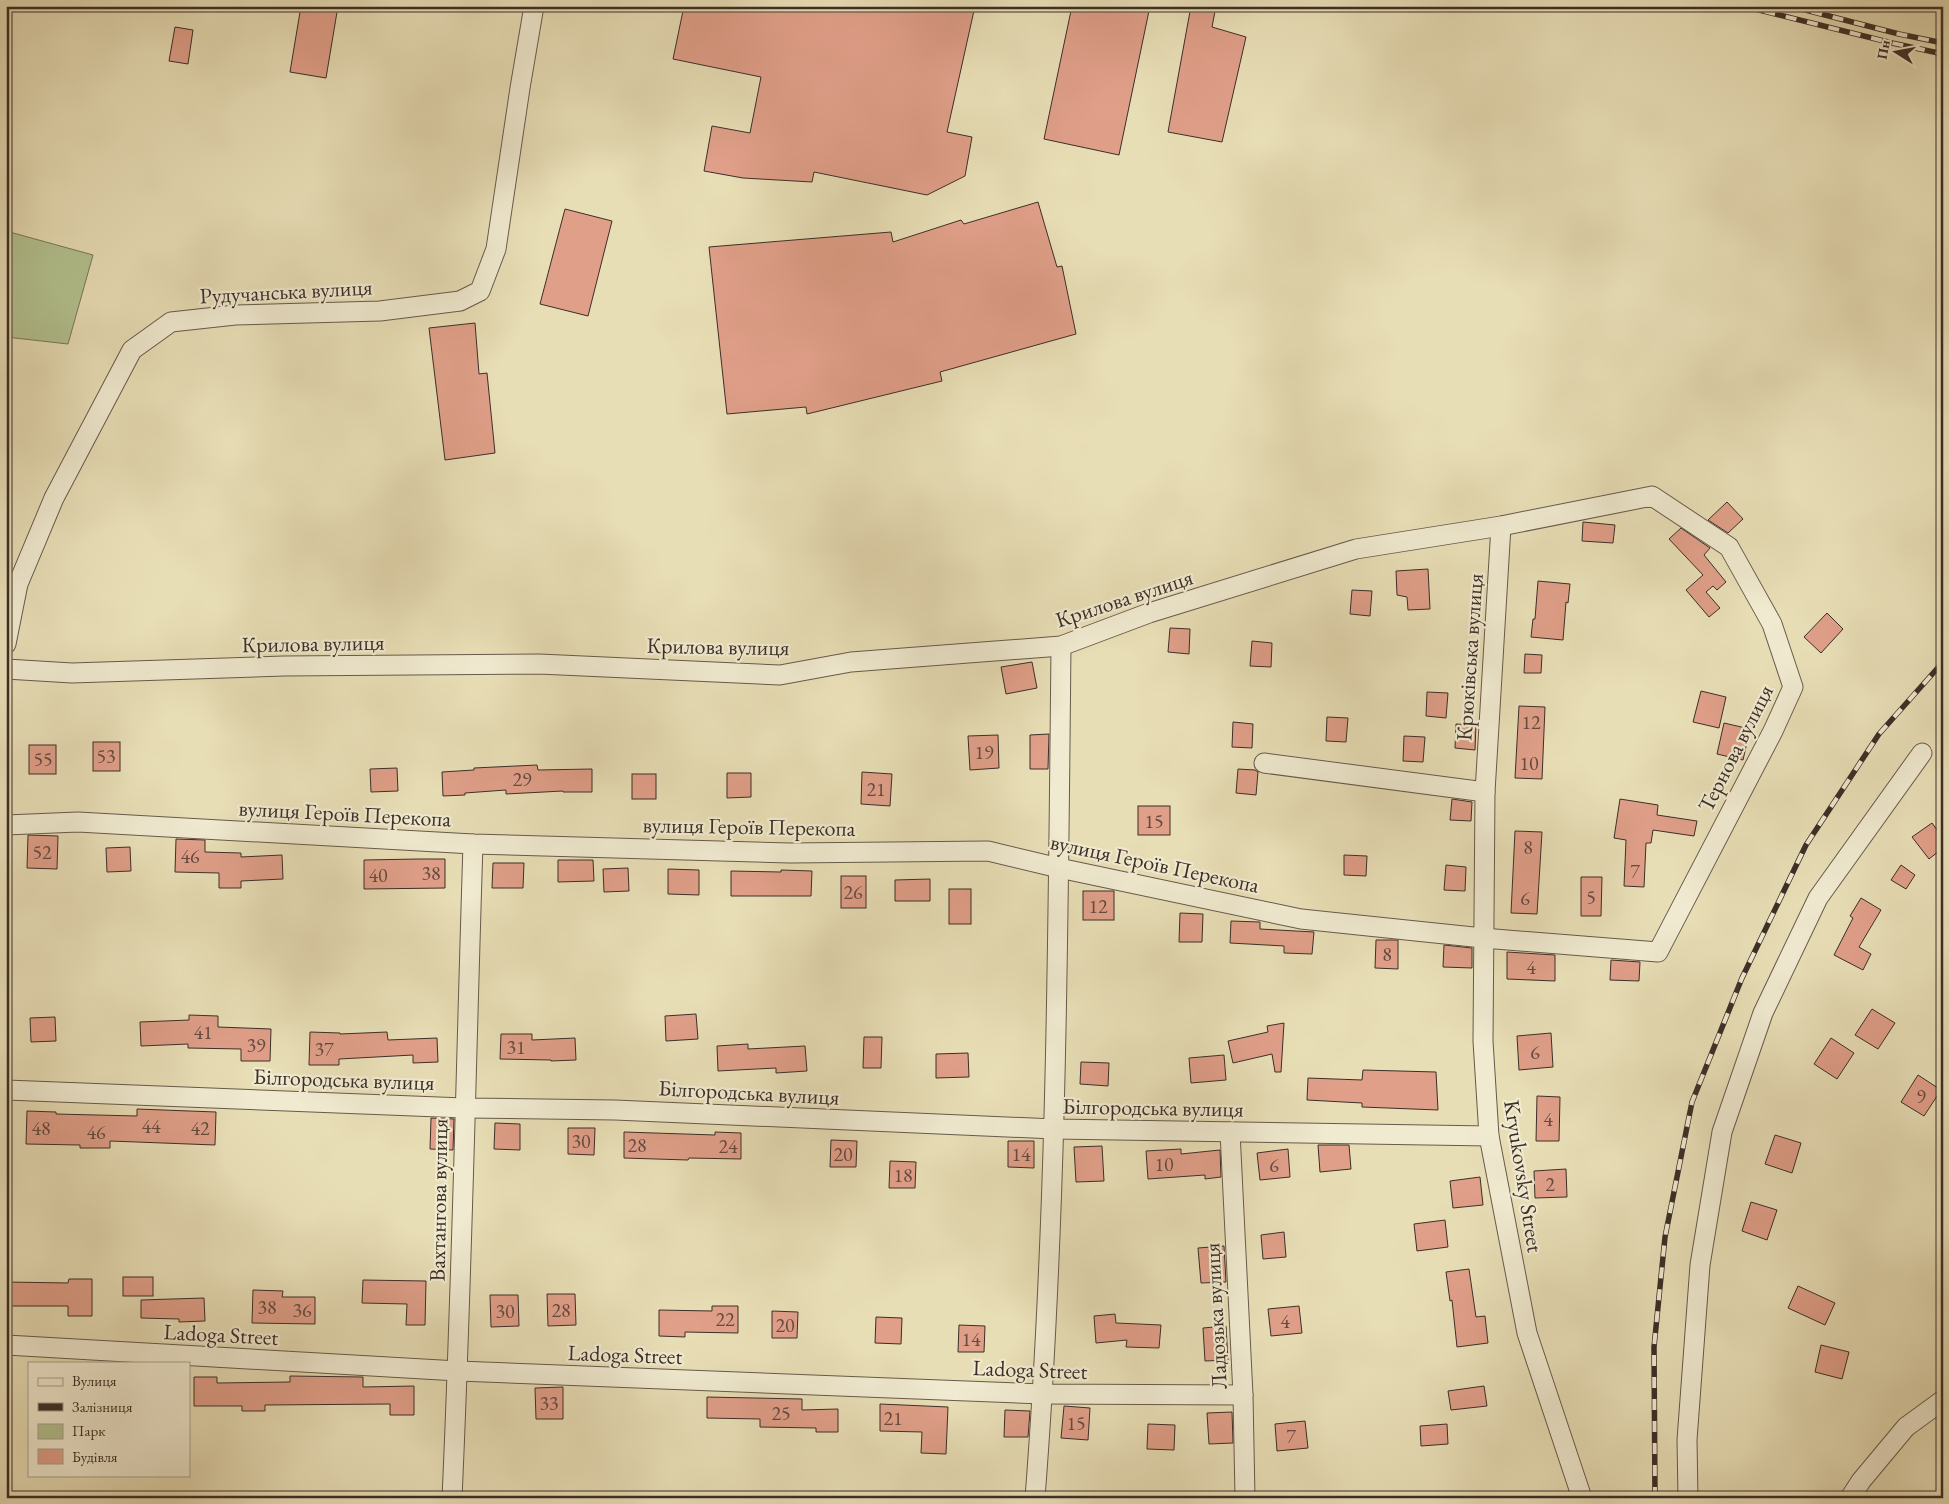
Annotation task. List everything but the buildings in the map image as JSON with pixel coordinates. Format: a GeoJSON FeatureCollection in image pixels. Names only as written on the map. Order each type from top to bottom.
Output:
{"type":"FeatureCollection","features":[{"type":"Feature","properties":{"kind":"street","name":"Рудучанська вулиця"},"geometry":{"type":"LineString","coordinates":[[6,644],[18,584],[54,498],[132,350],[171,322],[235,315],[380,311],[460,300],[480,290],[496,249],[534,6]]}},
{"type":"Feature","properties":{"kind":"street","name":"Тернова вулиця"},"geometry":{"type":"LineString","coordinates":[[1483,938],[1658,952],[1773,731],[1793,687],[1772,624],[1729,547],[1652,496],[1501,526]]}},
{"type":"Feature","properties":{"kind":"street","name":"Крилова вулиця"},"geometry":{"type":"LineString","coordinates":[[6,669],[72,672],[284,666],[539,664],[780,675],[851,662],[1061,646],[1149,613],[1356,549],[1501,526]]}},
{"type":"Feature","properties":{"kind":"street","name":"Крюківська вулиця"},"geometry":{"type":"LineString","coordinates":[[1485,792],[1501,526]]}},
{"type":"Feature","properties":{"kind":"street"},"geometry":{"type":"LineString","coordinates":[[1035,1498],[1043,1394],[1054,1129],[1061,646]]}},
{"type":"Feature","properties":{"kind":"street"},"geometry":{"type":"LineString","coordinates":[[1688,1498],[1687,1440],[1700,1265],[1722,1132],[1762,1013],[1818,898],[1922,753]]}},
{"type":"Feature","properties":{"kind":"street"},"geometry":{"type":"LineString","coordinates":[[1264,764],[1485,792]]}},
{"type":"Feature","properties":{"kind":"street","name":"Kryukovsky Street"},"geometry":{"type":"LineString","coordinates":[[1485,792],[1483,1041],[1489,1136],[1527,1333],[1582,1498]]}},
{"type":"Feature","properties":{"kind":"street","name":"вулиця Героїв Перекопа"},"geometry":{"type":"LineString","coordinates":[[6,825],[78,822],[473,844],[790,853],[988,851],[1059,868],[1302,918],[1483,938]]}},
{"type":"Feature","properties":{"kind":"street","name":"Вахтангова вулиця"},"geometry":{"type":"LineString","coordinates":[[452,1498],[458,1371],[473,844]]}},
{"type":"Feature","properties":{"kind":"street","name":"Білгородська вулиця"},"geometry":{"type":"LineString","coordinates":[[6,1090],[464,1108],[615,1110],[1054,1129],[1489,1136]]}},
{"type":"Feature","properties":{"kind":"street","name":"Ладозька вулиця"},"geometry":{"type":"LineString","coordinates":[[1230,1132],[1243,1395],[1245,1498]]}},
{"type":"Feature","properties":{"kind":"street","name":"Ladoga Street"},"geometry":{"type":"LineString","coordinates":[[6,1345],[458,1371],[1043,1394],[1243,1395]]}},
{"type":"Feature","properties":{"kind":"street"},"geometry":{"type":"LineString","coordinates":[[1850,1498],[1906,1427],[1943,1400]]}},
{"type":"Feature","properties":{"kind":"green space"},"geometry":{"type":"Polygon","coordinates":[[[6,231],[93,255],[68,344],[6,337],[6,231]]]}},
{"type":"Feature","properties":{"kind":"railway"},"geometry":{"type":"LineString","coordinates":[[1743,6],[1943,54]]}},
{"type":"Feature","properties":{"kind":"railway"},"geometry":{"type":"LineString","coordinates":[[1790,6],[1899,34],[1943,43]]}},
{"type":"Feature","properties":{"kind":"railway"},"geometry":{"type":"LineString","coordinates":[[1655,1498],[1654,1347],[1665,1237],[1692,1102],[1742,978],[1806,845],[1879,734],[1943,662]]}}]}
